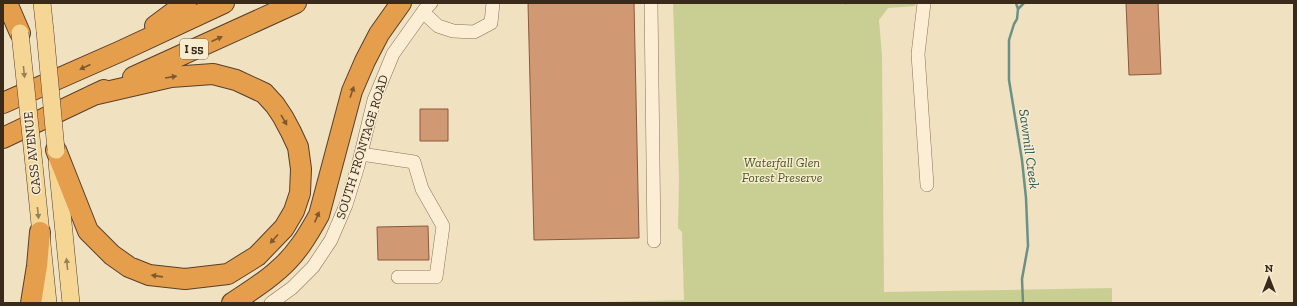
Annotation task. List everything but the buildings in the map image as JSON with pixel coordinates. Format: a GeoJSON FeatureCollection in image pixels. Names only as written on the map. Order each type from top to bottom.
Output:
{"type":"FeatureCollection","features":[{"type":"Feature","properties":{"kind":"highway"},"geometry":{"type":"LineString","coordinates":[[7,3],[20,33]]}},
{"type":"Feature","properties":{"kind":"highway"},"geometry":{"type":"LineString","coordinates":[[121,51],[186,3]]}},
{"type":"Feature","properties":{"kind":"highway","name":"I 55"},"geometry":{"type":"LineString","coordinates":[[3,103],[121,51],[224,3]]}},
{"type":"Feature","properties":{"kind":"highway","name":"I 55"},"geometry":{"type":"LineString","coordinates":[[3,138],[92,95],[296,3]]}},
{"type":"Feature","properties":{"kind":"highway"},"geometry":{"type":"LineString","coordinates":[[232,303],[278,270],[310,232],[318,215],[352,91],[378,34],[401,3]]}},
{"type":"Feature","properties":{"kind":"highway"},"geometry":{"type":"LineString","coordinates":[[56,150],[88,231],[112,255],[129,267],[149,275],[185,279],[228,274],[257,256],[284,228],[294,211],[300,193],[301,169],[298,147],[283,117],[264,93],[236,80],[213,74],[171,77],[92,95]]}},
{"type":"Feature","properties":{"kind":"highway"},"geometry":{"type":"LineString","coordinates":[[32,303],[40,232]]}},
{"type":"Feature","properties":{"kind":"main road","name":"CASS AVENUE"},"geometry":{"type":"LineString","coordinates":[[18,3],[48,303]]}},
{"type":"Feature","properties":{"kind":"main road","name":"CASS AVENUE"},"geometry":{"type":"LineString","coordinates":[[42,3],[71,303]]}},
{"type":"Feature","properties":{"kind":"street"},"geometry":{"type":"LineString","coordinates":[[427,8],[438,26],[453,31],[474,32],[491,23],[493,3]]}},
{"type":"Feature","properties":{"kind":"street"},"geometry":{"type":"LineString","coordinates":[[651,3],[654,241]]}},
{"type":"Feature","properties":{"kind":"street"},"geometry":{"type":"LineString","coordinates":[[924,3],[918,54],[927,185]]}},
{"type":"Feature","properties":{"kind":"street","name":"SOUTH FRONTAGE ROAD"},"geometry":{"type":"LineString","coordinates":[[271,303],[292,288],[313,267],[331,240],[346,205],[361,154],[374,100],[393,54],[427,8]]}},
{"type":"Feature","properties":{"kind":"street"},"geometry":{"type":"LineString","coordinates":[[361,154],[414,162],[422,189],[443,226],[436,277],[398,277]]}},
{"type":"Feature","properties":{"kind":"green space","name":"Waterfall Glen Forest Preserve"},"geometry":{"type":"Polygon","coordinates":[[[673,3],[916,3],[915,6],[888,8],[879,20],[882,55],[884,292],[1112,288],[1112,303],[559,303],[684,300],[682,232],[678,228],[679,179],[673,3]]]}},
{"type":"Feature","properties":{"kind":"waterway","name":"Sawmill Creek"},"geometry":{"type":"LineString","coordinates":[[1016,3],[1018,9],[1017,19],[1009,40],[1009,80],[1022,160],[1026,198],[1028,246],[1022,279],[1023,303]]}},
{"type":"Feature","properties":{"kind":"waterway","name":"Sawmill Creek"},"geometry":{"type":"LineString","coordinates":[[1018,9],[1024,3]]}}]}
